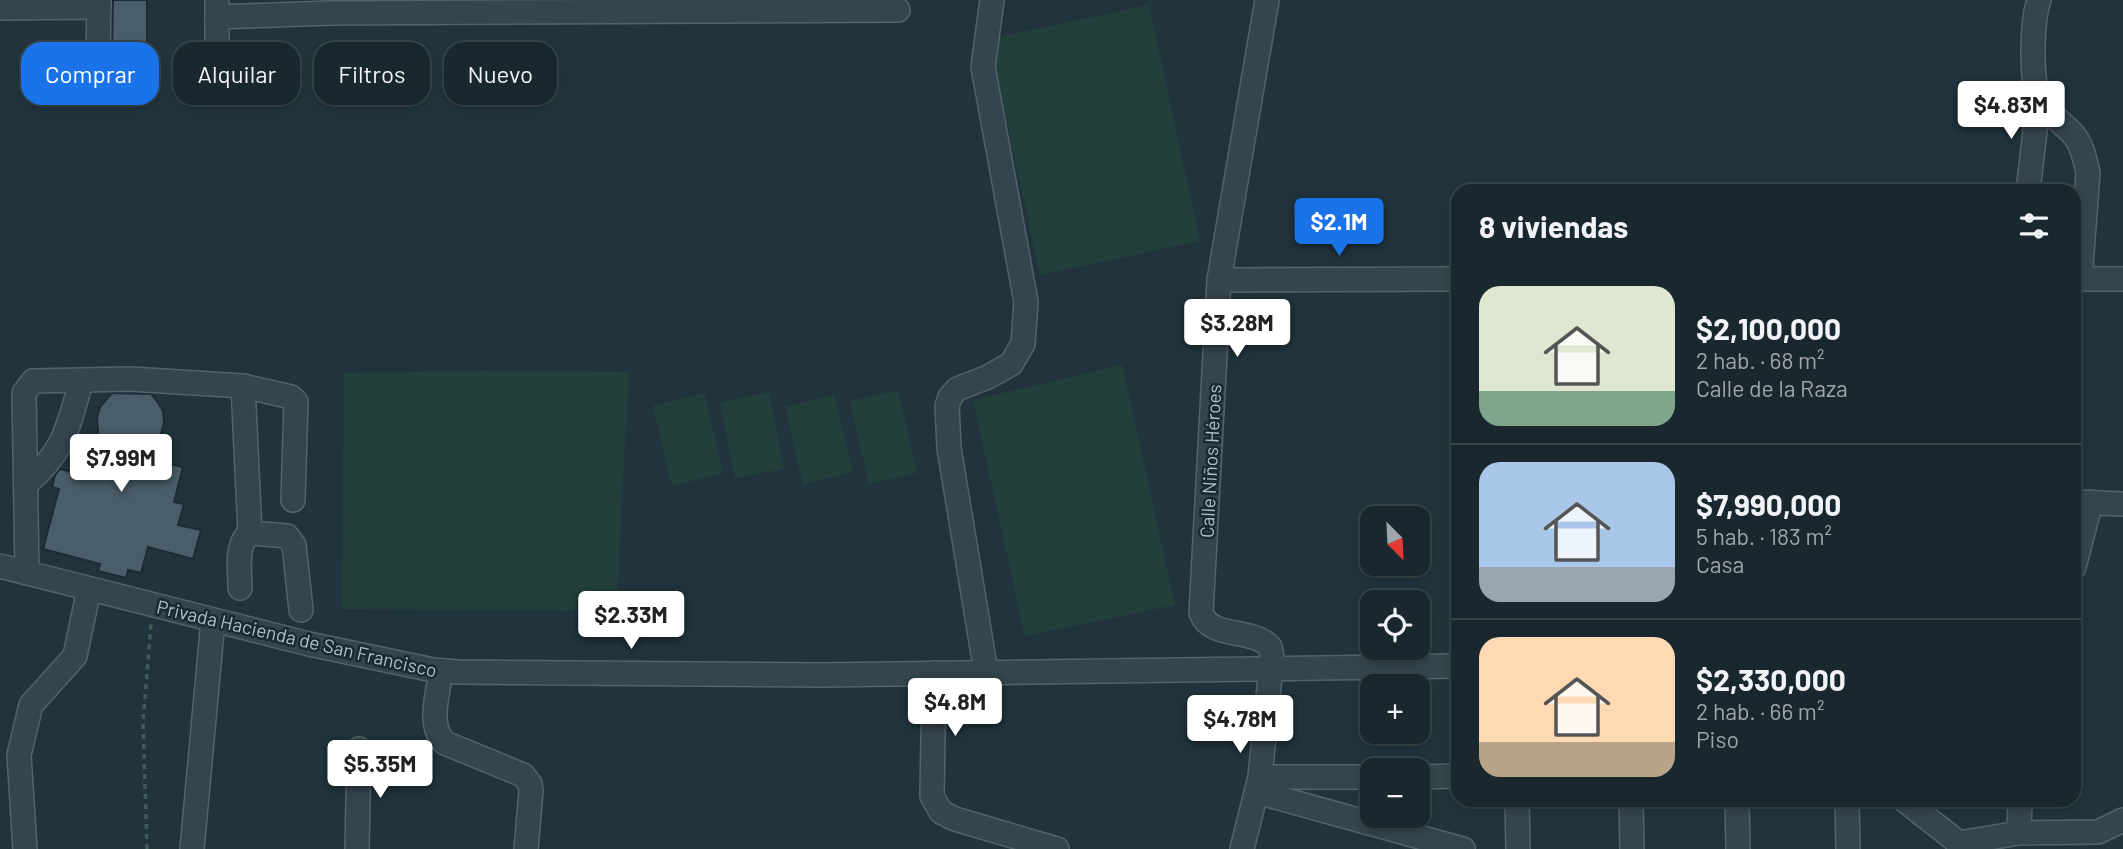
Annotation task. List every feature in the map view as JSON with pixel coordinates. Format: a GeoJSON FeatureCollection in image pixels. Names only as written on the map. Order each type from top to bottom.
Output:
{"type":"FeatureCollection","features":[{"type":"Feature","properties":{"kind":"street"},"geometry":{"type":"LineString","coordinates":[[986,672],[949,448],[947,406],[957,389],[988,377],[1011,363],[1023,344],[1026,302],[983,67],[992,0]]}},
{"type":"Feature","properties":{"kind":"street","name":"Calle Niños Héroes"},"geometry":{"type":"LineString","coordinates":[[1267,0],[1219,280],[1201,613],[1204,620],[1216,629],[1265,641],[1270,647],[1270,668]]}},
{"type":"Feature","properties":{"kind":"street"},"geometry":{"type":"LineString","coordinates":[[2029,184],[2039,96],[2033,62],[2034,27],[2039,0]]}},
{"type":"Feature","properties":{"kind":"street"},"geometry":{"type":"LineString","coordinates":[[0,8],[99,4],[98,42]]}},
{"type":"Feature","properties":{"kind":"street"},"geometry":{"type":"LineString","coordinates":[[217,42],[217,8],[857,5],[898,10]]}},
{"type":"Feature","properties":{"kind":"street"},"geometry":{"type":"LineString","coordinates":[[2039,96],[2062,125],[2073,134],[2085,158],[2088,173],[2081,240]]}},
{"type":"Feature","properties":{"kind":"street"},"geometry":{"type":"LineString","coordinates":[[1219,280],[1451,279]]}},
{"type":"Feature","properties":{"kind":"street"},"geometry":{"type":"LineString","coordinates":[[2081,279],[2123,279]]}},
{"type":"Feature","properties":{"kind":"street"},"geometry":{"type":"LineString","coordinates":[[27,573],[24,393],[33,381],[130,379],[243,386],[291,397],[296,402],[293,500]]}},
{"type":"Feature","properties":{"kind":"street"},"geometry":{"type":"LineString","coordinates":[[26,484],[46,467],[55,455],[68,427],[80,382]]}},
{"type":"Feature","properties":{"kind":"street"},"geometry":{"type":"LineString","coordinates":[[240,588],[241,543],[250,533],[243,386]]}},
{"type":"Feature","properties":{"kind":"street"},"geometry":{"type":"LineString","coordinates":[[2082,502],[2123,504]]}},
{"type":"Feature","properties":{"kind":"street"},"geometry":{"type":"LineString","coordinates":[[250,533],[287,536],[291,540],[294,545],[301,610]]}},
{"type":"Feature","properties":{"kind":"street","name":"Privada Hacienda de San Francisco"},"geometry":{"type":"LineString","coordinates":[[0,566],[153,606],[440,671],[822,675],[1451,666]]}},
{"type":"Feature","properties":{"kind":"street"},"geometry":{"type":"LineString","coordinates":[[25,849],[19,755],[31,705],[75,656],[89,589]]}},
{"type":"Feature","properties":{"kind":"street"},"geometry":{"type":"LineString","coordinates":[[192,849],[213,620]]}},
{"type":"Feature","properties":{"kind":"street"},"geometry":{"type":"LineString","coordinates":[[1242,849],[1258,785],[1270,668]]}},
{"type":"Feature","properties":{"kind":"street"},"geometry":{"type":"LineString","coordinates":[[440,671],[434,726],[438,736],[445,743],[523,775],[530,784],[526,849]]}},
{"type":"Feature","properties":{"kind":"street"},"geometry":{"type":"LineString","coordinates":[[934,673],[932,796],[941,812],[955,819],[1057,849]]}},
{"type":"Feature","properties":{"kind":"street"},"geometry":{"type":"LineString","coordinates":[[357,849],[359,749]]}},
{"type":"Feature","properties":{"kind":"street"},"geometry":{"type":"LineString","coordinates":[[1430,776],[1451,776]]}},
{"type":"Feature","properties":{"kind":"street"},"geometry":{"type":"LineString","coordinates":[[1258,785],[1360,778]]}},
{"type":"Feature","properties":{"kind":"street"},"geometry":{"type":"LineString","coordinates":[[1258,785],[1463,849]]}},
{"type":"Feature","properties":{"kind":"street"},"geometry":{"type":"LineString","coordinates":[[1517,807],[1518,849]]}},
{"type":"Feature","properties":{"kind":"street"},"geometry":{"type":"LineString","coordinates":[[1631,807],[1632,849]]}},
{"type":"Feature","properties":{"kind":"street"},"geometry":{"type":"LineString","coordinates":[[1737,807],[1738,849]]}},
{"type":"Feature","properties":{"kind":"street"},"geometry":{"type":"LineString","coordinates":[[1847,807],[1847,849]]}},
{"type":"Feature","properties":{"kind":"street"},"geometry":{"type":"LineString","coordinates":[[1913,807],[1964,847],[2019,833],[2098,832],[2123,820]]}},
{"type":"Feature","properties":{"kind":"street"},"geometry":{"type":"LineString","coordinates":[[2019,833],[2020,807]]}},
{"type":"Feature","properties":{"kind":"path"},"geometry":{"type":"LineString","coordinates":[[147,849],[143,722],[153,606]]}},
{"type":"Feature","properties":{"kind":"green space"},"geometry":{"type":"Polygon","coordinates":[[[1149,5],[1200,241],[1040,275],[989,39],[1149,5]]]}},
{"type":"Feature","properties":{"kind":"green space"},"geometry":{"type":"Polygon","coordinates":[[[1122,365],[1175,605],[1025,636],[973,400],[1122,365]]]}},
{"type":"Feature","properties":{"kind":"green space"},"geometry":{"type":"Polygon","coordinates":[[[629,372],[616,611],[342,609],[344,373],[629,372]]]}},
{"type":"Feature","properties":{"kind":"green space"},"geometry":{"type":"Polygon","coordinates":[[[898,390],[917,473],[869,484],[850,401],[898,390]]]}},
{"type":"Feature","properties":{"kind":"green space"},"geometry":{"type":"Polygon","coordinates":[[[769,392],[784,469],[735,478],[720,402],[769,392]]]}},
{"type":"Feature","properties":{"kind":"green space"},"geometry":{"type":"Polygon","coordinates":[[[704,393],[723,473],[672,486],[653,406],[704,393]]]}},
{"type":"Feature","properties":{"kind":"green space"},"geometry":{"type":"Polygon","coordinates":[[[834,395],[853,472],[803,484],[785,407],[834,395]]]}},
{"type":"Feature","properties":{"kind":"building"},"geometry":{"type":"Polygon","coordinates":[[[113,0],[147,0],[147,42],[112,42],[113,0]]]}},
{"type":"Feature","properties":{"kind":"building"},"geometry":{"type":"Polygon","coordinates":[[[112,393],[151,394],[157,401],[163,411],[164,423],[161,434],[145,458],[183,467],[174,502],[184,504],[178,525],[201,530],[193,559],[148,547],[141,573],[128,570],[126,578],[98,571],[100,564],[43,549],[59,489],[52,487],[55,475],[60,469],[79,474],[88,442],[99,445],[97,418],[100,407],[112,393]]]}}]}
